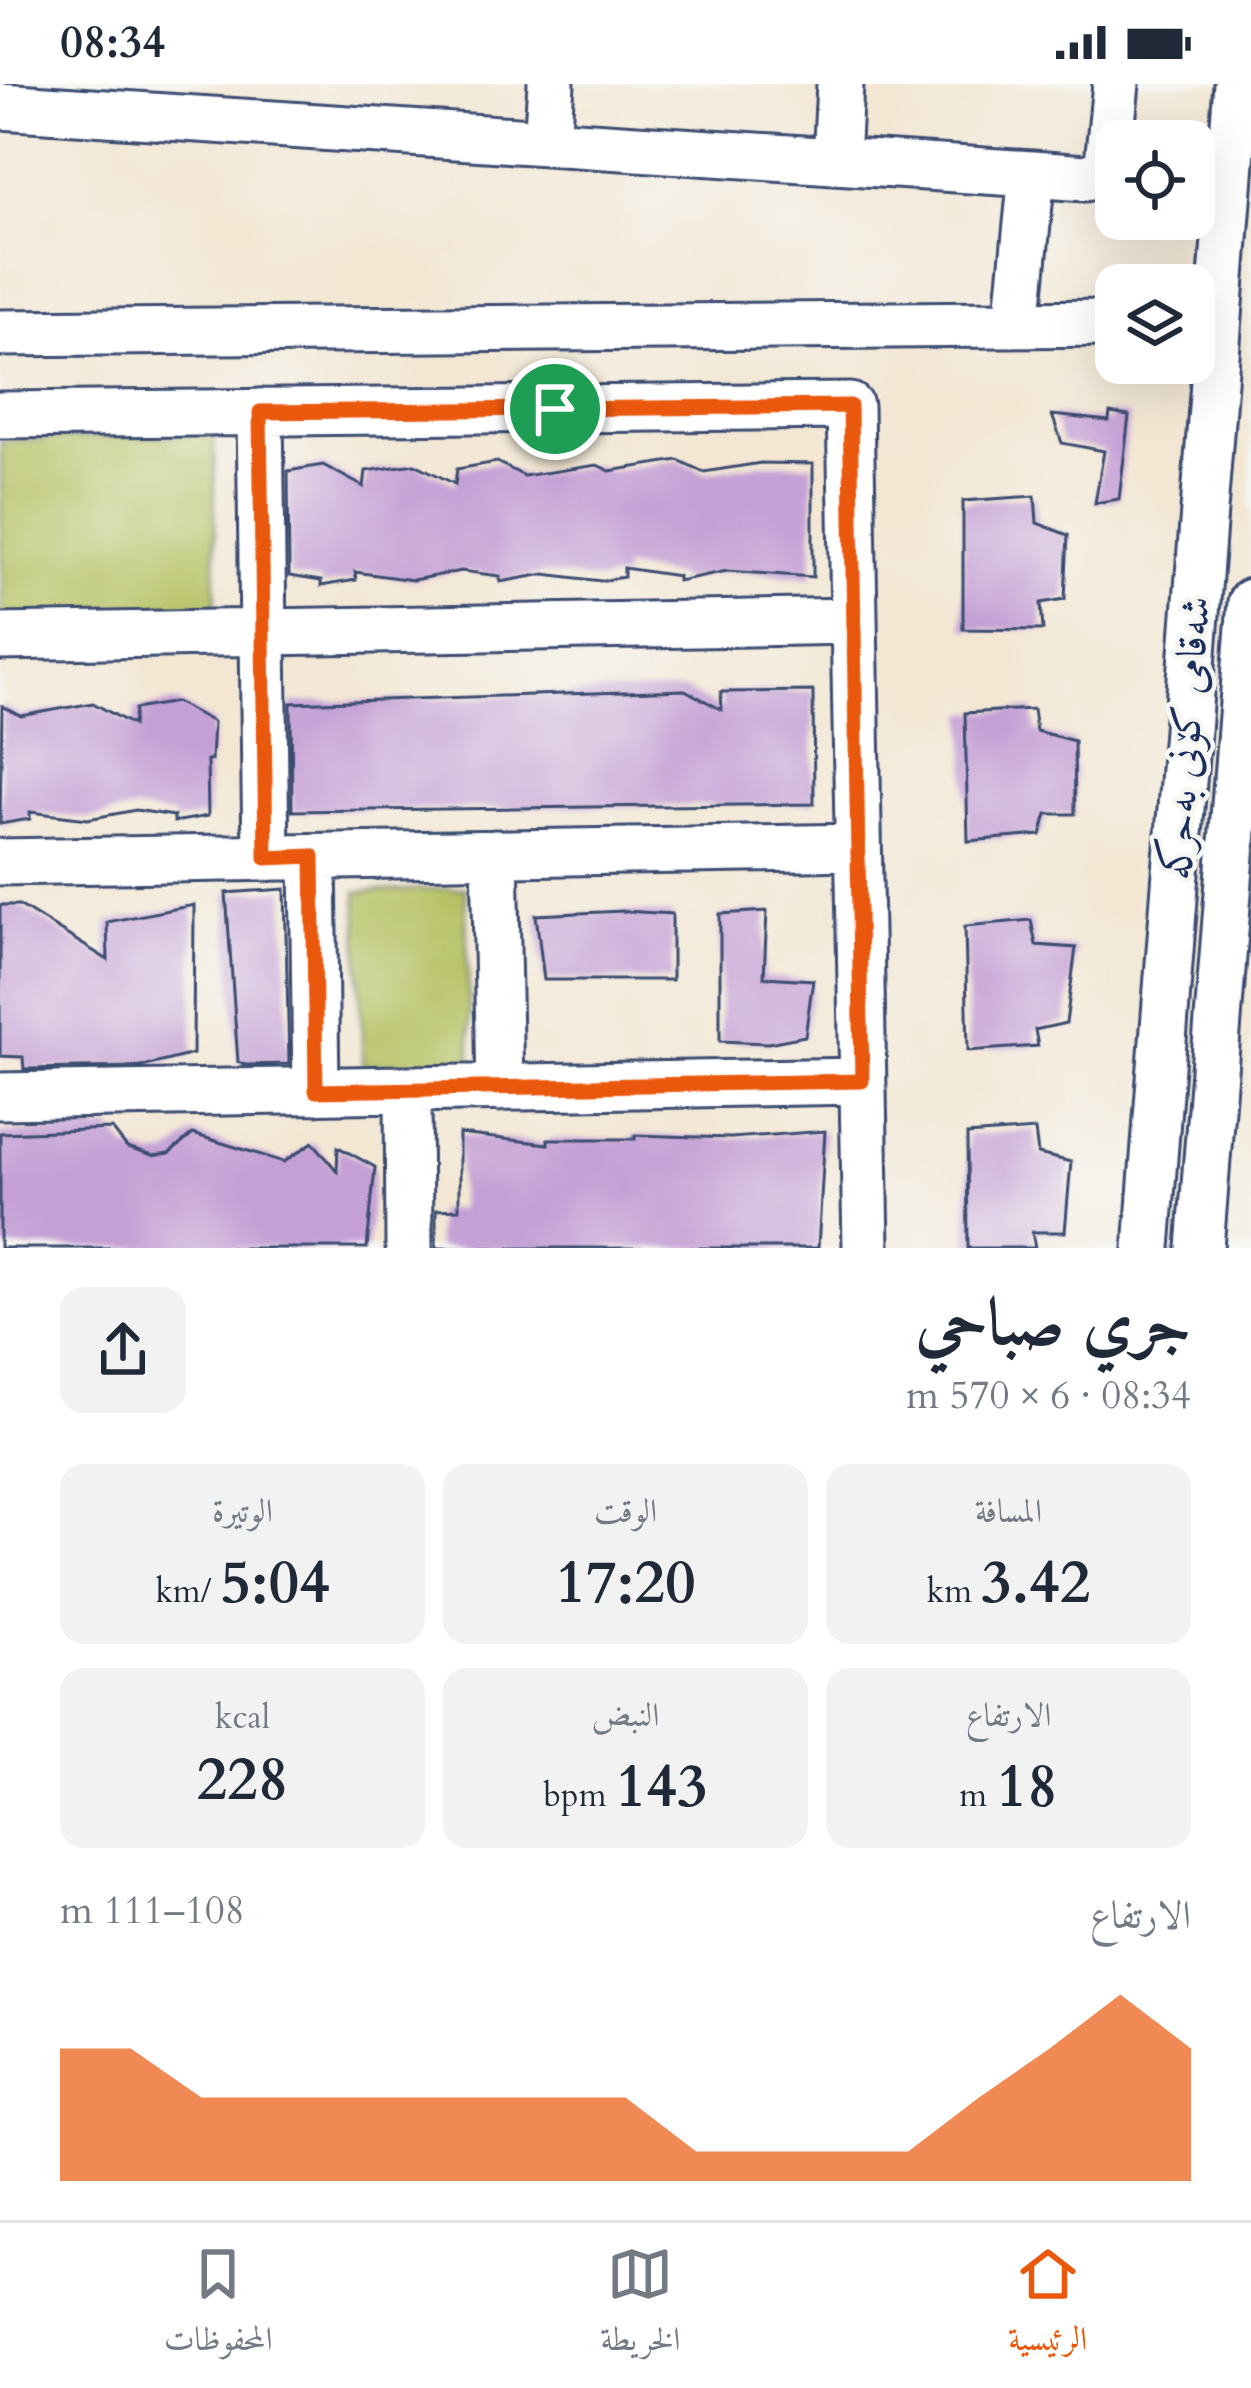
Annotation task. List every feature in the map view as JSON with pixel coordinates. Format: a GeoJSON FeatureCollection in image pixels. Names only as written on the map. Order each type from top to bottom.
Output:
{"type":"FeatureCollection","features":[{"type":"Feature","properties":{"kind":"street"},"geometry":{"type":"LineString","coordinates":[[547,142],[551,84]]}},
{"type":"Feature","properties":{"kind":"street"},"geometry":{"type":"LineString","coordinates":[[836,160],[840,84]]}},
{"type":"Feature","properties":{"kind":"street"},"geometry":{"type":"LineString","coordinates":[[0,106],[263,104],[547,142],[1085,178],[1107,172],[1116,84]]}},
{"type":"Feature","properties":{"kind":"street","name":"شەقامی کۆنی بەحرکە"},"geometry":{"type":"LineString","coordinates":[[1147,1248],[1237,84]]}},
{"type":"Feature","properties":{"kind":"street"},"geometry":{"type":"LineString","coordinates":[[1017,324],[1032,174]]}},
{"type":"Feature","properties":{"kind":"street"},"geometry":{"type":"LineString","coordinates":[[0,332],[1095,323]]}},
{"type":"Feature","properties":{"kind":"street"},"geometry":{"type":"LineString","coordinates":[[0,415],[850,406],[866,1248]]}},
{"type":"Feature","properties":{"kind":"street"},"geometry":{"type":"LineString","coordinates":[[260,412],[266,858]]}},
{"type":"Feature","properties":{"kind":"street","name":"شەقامی کۆنی بەحرکە"},"geometry":{"type":"LineString","coordinates":[[1200,1248],[1251,602]]}},
{"type":"Feature","properties":{"kind":"street"},"geometry":{"type":"LineString","coordinates":[[0,637],[854,621]]}},
{"type":"Feature","properties":{"kind":"street"},"geometry":{"type":"LineString","coordinates":[[0,862],[858,847]]}},
{"type":"Feature","properties":{"kind":"street"},"geometry":{"type":"LineString","coordinates":[[495,853],[500,1088]]}},
{"type":"Feature","properties":{"kind":"street"},"geometry":{"type":"LineString","coordinates":[[313,856],[316,1091]]}},
{"type":"Feature","properties":{"kind":"street"},"geometry":{"type":"LineString","coordinates":[[0,1096],[862,1081]]}},
{"type":"Feature","properties":{"kind":"street"},"geometry":{"type":"LineString","coordinates":[[408,1090],[409,1248]]}},
{"type":"Feature","properties":{"kind":"green space"},"geometry":{"type":"Polygon","coordinates":[[[214,434],[216,615],[2,616],[1,441],[214,434]]]}},
{"type":"Feature","properties":{"kind":"green space"},"geometry":{"type":"Polygon","coordinates":[[[465,888],[471,1062],[363,1065],[357,892],[465,888]]]}},
{"type":"Feature","properties":{"kind":"building"},"geometry":{"type":"Polygon","coordinates":[[[1110,413],[1129,416],[1119,499],[1095,503],[1104,451],[1062,443],[1052,415],[1109,421],[1110,413]]]}},
{"type":"Feature","properties":{"kind":"building"},"geometry":{"type":"Polygon","coordinates":[[[678,460],[704,472],[761,463],[813,464],[813,577],[727,571],[678,581],[678,576],[624,568],[624,577],[601,581],[545,574],[500,582],[500,576],[461,571],[413,580],[355,572],[356,580],[321,586],[321,581],[289,576],[288,471],[323,465],[364,487],[366,471],[415,464],[455,484],[457,469],[497,462],[524,476],[597,465],[610,471],[678,460]]]}},
{"type":"Feature","properties":{"kind":"building"},"geometry":{"type":"Polygon","coordinates":[[[1035,496],[1037,523],[1068,535],[1065,599],[1041,603],[1043,630],[963,629],[963,501],[1035,496]]]}},
{"type":"Feature","properties":{"kind":"building"},"geometry":{"type":"Polygon","coordinates":[[[685,690],[722,710],[721,692],[813,691],[814,804],[292,811],[291,703],[685,690]]]}},
{"type":"Feature","properties":{"kind":"building"},"geometry":{"type":"Polygon","coordinates":[[[176,702],[213,722],[211,760],[207,760],[208,816],[174,822],[174,816],[136,810],[88,819],[30,812],[30,819],[0,824],[2,706],[21,716],[93,703],[133,725],[135,709],[176,702]]]}},
{"type":"Feature","properties":{"kind":"building"},"geometry":{"type":"Polygon","coordinates":[[[1033,709],[1036,731],[1074,741],[1075,814],[1047,814],[1041,835],[968,841],[965,713],[1033,709]]]}},
{"type":"Feature","properties":{"kind":"building"},"geometry":{"type":"Polygon","coordinates":[[[285,889],[289,1064],[245,1065],[238,1062],[226,893],[285,889]]]}},
{"type":"Feature","properties":{"kind":"building"},"geometry":{"type":"Polygon","coordinates":[[[0,905],[19,905],[108,960],[107,922],[194,905],[193,1054],[141,1067],[24,1069],[23,1057],[0,1056],[0,905]]]}},
{"type":"Feature","properties":{"kind":"building"},"geometry":{"type":"Polygon","coordinates":[[[767,911],[764,977],[813,980],[805,1036],[768,1043],[720,1041],[720,914],[767,911]]]}},
{"type":"Feature","properties":{"kind":"building"},"geometry":{"type":"Polygon","coordinates":[[[672,914],[672,980],[544,980],[536,915],[672,914]]]}},
{"type":"Feature","properties":{"kind":"building"},"geometry":{"type":"Polygon","coordinates":[[[1031,920],[1036,945],[1076,948],[1066,1023],[1035,1030],[1038,1046],[968,1051],[965,926],[1031,920]]]}},
{"type":"Feature","properties":{"kind":"building"},"geometry":{"type":"Polygon","coordinates":[[[112,1129],[127,1148],[153,1156],[169,1154],[193,1134],[284,1162],[313,1142],[337,1171],[338,1147],[375,1167],[367,1248],[0,1248],[0,1133],[112,1129]]]}},
{"type":"Feature","properties":{"kind":"building"},"geometry":{"type":"Polygon","coordinates":[[[1035,1130],[1038,1154],[1071,1162],[1065,1232],[1032,1232],[1035,1248],[968,1248],[967,1135],[1035,1130]]]}},
{"type":"Feature","properties":{"kind":"building"},"geometry":{"type":"Polygon","coordinates":[[[825,1131],[818,1248],[436,1248],[436,1210],[459,1209],[459,1134],[548,1144],[548,1139],[731,1138],[825,1131]]]}},
{"type":"Feature","properties":{"kind":"route"},"geometry":{"type":"LineString","coordinates":[[850,406],[862,1081],[316,1091],[313,856],[266,858],[260,412],[555,409],[850,406]]}}]}
